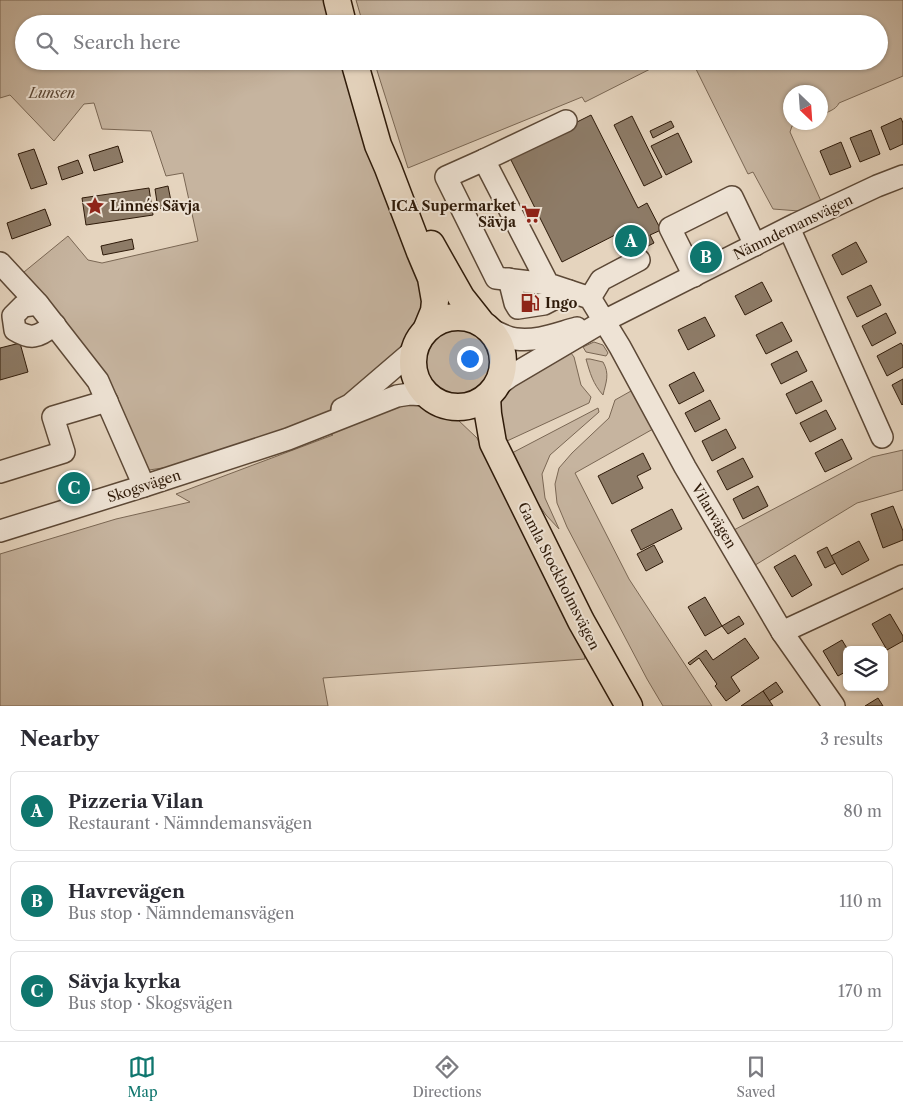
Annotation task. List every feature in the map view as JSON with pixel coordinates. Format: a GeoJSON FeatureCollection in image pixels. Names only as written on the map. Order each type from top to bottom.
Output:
{"type":"FeatureCollection","features":[{"type":"Feature","properties":{"kind":"main road"},"geometry":{"type":"LineString","coordinates":[[336,0],[340,15]]}},
{"type":"Feature","properties":{"kind":"main road"},"geometry":{"type":"LineString","coordinates":[[357,70],[378,145],[432,284],[435,300],[434,311],[427,328],[417,340],[413,351],[413,372],[418,385],[426,395],[441,405],[450,407],[475,405],[492,391],[502,374],[504,359],[500,344],[461,297],[388,168]]}},
{"type":"Feature","properties":{"kind":"main road"},"geometry":{"type":"LineString","coordinates":[[427,328],[446,318],[463,316],[485,325]]}},
{"type":"Feature","properties":{"kind":"main road","name":"Gamla Stockholmsvägen"},"geometry":{"type":"LineString","coordinates":[[492,391],[488,414],[493,443],[581,621],[629,706]]}},
{"type":"Feature","properties":{"kind":"main road","name":"Gamla Stockholmsvägen"},"geometry":{"type":"LineString","coordinates":[[450,407],[473,424],[493,443]]}},
{"type":"Feature","properties":{"kind":"street"},"geometry":{"type":"LineString","coordinates":[[566,121],[446,178],[496,278],[548,284],[590,298],[601,280],[639,260]]}},
{"type":"Feature","properties":{"kind":"street"},"geometry":{"type":"LineString","coordinates":[[484,160],[548,284]]}},
{"type":"Feature","properties":{"kind":"street","name":"Nämndemansvägen"},"geometry":{"type":"LineString","coordinates":[[492,391],[509,377],[604,321],[789,228],[877,186],[903,176]]}},
{"type":"Feature","properties":{"kind":"street"},"geometry":{"type":"LineString","coordinates":[[694,276],[670,228],[732,197],[755,245]]}},
{"type":"Feature","properties":{"kind":"street"},"geometry":{"type":"LineString","coordinates":[[789,228],[882,437]]}},
{"type":"Feature","properties":{"kind":"street"},"geometry":{"type":"LineString","coordinates":[[0,263],[38,304],[98,380],[144,486]]}},
{"type":"Feature","properties":{"kind":"street"},"geometry":{"type":"LineString","coordinates":[[509,279],[518,308],[544,304],[569,291]]}},
{"type":"Feature","properties":{"kind":"street","name":"Vilanvägen"},"geometry":{"type":"LineString","coordinates":[[590,298],[620,347],[685,467],[782,632],[834,706]]}},
{"type":"Feature","properties":{"kind":"street"},"geometry":{"type":"LineString","coordinates":[[38,304],[23,306],[12,316],[14,330],[24,336],[39,335],[55,325]]}},
{"type":"Feature","properties":{"kind":"street","name":"Nämndemansvägen"},"geometry":{"type":"LineString","coordinates":[[485,325],[514,339],[535,340],[604,321]]}},
{"type":"Feature","properties":{"kind":"street","name":"Skogsvägen"},"geometry":{"type":"LineString","coordinates":[[288,439],[350,405],[413,351]]}},
{"type":"Feature","properties":{"kind":"street","name":"Skogsvägen"},"geometry":{"type":"LineString","coordinates":[[0,531],[288,439],[397,396],[410,394],[426,395]]}},
{"type":"Feature","properties":{"kind":"street"},"geometry":{"type":"LineString","coordinates":[[0,472],[64,452],[53,417],[106,401]]}},
{"type":"Feature","properties":{"kind":"street"},"geometry":{"type":"LineString","coordinates":[[782,632],[903,576]]}},
{"type":"Feature","properties":{"kind":"green space","name":"Lunsen"},"geometry":{"type":"Polygon","coordinates":[[[0,0],[330,0],[334,15],[15,15],[15,70],[349,70],[424,277],[426,316],[413,336],[387,368],[355,395],[327,413],[293,428],[169,467],[149,470],[139,461],[38,304],[24,272],[68,236],[88,260],[102,263],[198,241],[183,173],[166,176],[151,131],[102,129],[94,103],[84,104],[54,141],[10,95],[0,98],[0,0]]]}},
{"type":"Feature","properties":{"kind":"green space"},"geometry":{"type":"Polygon","coordinates":[[[356,0],[903,0],[903,76],[839,103],[834,109],[828,112],[828,85],[783,85],[783,130],[791,130],[821,201],[799,211],[773,209],[753,172],[748,174],[696,70],[888,70],[888,15],[360,15],[356,0]]]}},
{"type":"Feature","properties":{"kind":"green space"},"geometry":{"type":"Polygon","coordinates":[[[377,70],[648,70],[585,102],[582,97],[408,168],[377,70]]]}},
{"type":"Feature","properties":{"kind":"green space"},"geometry":{"type":"Polygon","coordinates":[[[465,325],[484,335],[492,347],[494,361],[492,375],[484,387],[472,395],[451,397],[432,387],[424,375],[422,354],[432,335],[444,327],[465,325]]]}},
{"type":"Feature","properties":{"kind":"green space"},"geometry":{"type":"Polygon","coordinates":[[[594,342],[603,345],[608,353],[606,356],[586,352],[583,347],[594,342]]]}},
{"type":"Feature","properties":{"kind":"green space"},"geometry":{"type":"Polygon","coordinates":[[[571,353],[574,357],[581,385],[591,397],[589,403],[507,441],[498,423],[497,402],[508,386],[571,353]]]}},
{"type":"Feature","properties":{"kind":"green space"},"geometry":{"type":"Polygon","coordinates":[[[586,359],[603,362],[605,366],[607,378],[603,395],[590,374],[586,359]]]}},
{"type":"Feature","properties":{"kind":"green space"},"geometry":{"type":"Polygon","coordinates":[[[631,391],[653,429],[575,473],[629,579],[712,706],[663,706],[567,527],[557,503],[555,484],[559,468],[609,418],[615,400],[631,391]]]}},
{"type":"Feature","properties":{"kind":"green space"},"geometry":{"type":"Polygon","coordinates":[[[411,400],[452,420],[457,419],[477,438],[584,653],[585,659],[323,678],[328,706],[0,706],[0,554],[116,519],[190,502],[176,494],[333,435],[329,433],[411,400]]]}},
{"type":"Feature","properties":{"kind":"green space"},"geometry":{"type":"Polygon","coordinates":[[[598,408],[599,412],[550,455],[542,474],[545,498],[559,529],[537,502],[512,453],[598,408]]]}},
{"type":"Feature","properties":{"kind":"green space"},"geometry":{"type":"Polygon","coordinates":[[[903,450],[903,490],[857,503],[752,567],[732,531],[872,457],[903,450]]]}},
{"type":"Feature","properties":{"kind":"building"},"geometry":{"type":"Polygon","coordinates":[[[591,115],[638,208],[647,203],[661,230],[650,235],[654,243],[632,254],[621,232],[562,262],[509,156],[591,115]]]}},
{"type":"Feature","properties":{"kind":"building"},"geometry":{"type":"Polygon","coordinates":[[[632,116],[662,177],[644,186],[614,125],[632,116]]]}},
{"type":"Feature","properties":{"kind":"building"},"geometry":{"type":"Polygon","coordinates":[[[901,118],[903,123],[903,144],[890,150],[881,127],[901,118]]]}},
{"type":"Feature","properties":{"kind":"building"},"geometry":{"type":"Polygon","coordinates":[[[671,121],[674,127],[653,138],[650,131],[671,121]]]}},
{"type":"Feature","properties":{"kind":"building"},"geometry":{"type":"Polygon","coordinates":[[[871,130],[880,154],[860,162],[850,138],[871,130]]]}},
{"type":"Feature","properties":{"kind":"building"},"geometry":{"type":"Polygon","coordinates":[[[678,133],[692,162],[666,175],[651,146],[678,133]]]}},
{"type":"Feature","properties":{"kind":"building"},"geometry":{"type":"Polygon","coordinates":[[[841,142],[851,167],[830,175],[820,151],[841,142]]]}},
{"type":"Feature","properties":{"kind":"building"},"geometry":{"type":"Polygon","coordinates":[[[118,146],[123,162],[94,171],[89,155],[118,146]]]}},
{"type":"Feature","properties":{"kind":"building"},"geometry":{"type":"Polygon","coordinates":[[[34,149],[47,184],[31,189],[18,154],[34,149]]]}},
{"type":"Feature","properties":{"kind":"building"},"geometry":{"type":"Polygon","coordinates":[[[78,160],[83,173],[62,180],[58,167],[78,160]]]}},
{"type":"Feature","properties":{"kind":"building"},"geometry":{"type":"Polygon","coordinates":[[[168,186],[172,206],[158,209],[155,189],[168,186]]]}},
{"type":"Feature","properties":{"kind":"building"},"geometry":{"type":"Polygon","coordinates":[[[149,188],[153,215],[86,225],[82,198],[149,188]]]}},
{"type":"Feature","properties":{"kind":"building"},"geometry":{"type":"Polygon","coordinates":[[[45,209],[51,225],[12,239],[7,223],[45,209]]]}},
{"type":"Feature","properties":{"kind":"building"},"geometry":{"type":"Polygon","coordinates":[[[132,239],[134,249],[103,255],[101,246],[132,239]]]}},
{"type":"Feature","properties":{"kind":"building"},"geometry":{"type":"Polygon","coordinates":[[[856,242],[867,262],[842,275],[832,255],[856,242]]]}},
{"type":"Feature","properties":{"kind":"building"},"geometry":{"type":"Polygon","coordinates":[[[762,282],[772,301],[745,315],[735,296],[762,282]]]}},
{"type":"Feature","properties":{"kind":"building"},"geometry":{"type":"Polygon","coordinates":[[[871,285],[881,305],[857,317],[847,297],[871,285]]]}},
{"type":"Feature","properties":{"kind":"building"},"geometry":{"type":"Polygon","coordinates":[[[886,313],[896,333],[872,346],[862,326],[886,313]]]}},
{"type":"Feature","properties":{"kind":"building"},"geometry":{"type":"Polygon","coordinates":[[[705,317],[715,336],[688,350],[678,330],[705,317]]]}},
{"type":"Feature","properties":{"kind":"building"},"geometry":{"type":"Polygon","coordinates":[[[782,322],[792,341],[766,354],[756,335],[782,322]]]}},
{"type":"Feature","properties":{"kind":"building"},"geometry":{"type":"Polygon","coordinates":[[[20,343],[28,372],[0,380],[0,348],[20,343]]]}},
{"type":"Feature","properties":{"kind":"building"},"geometry":{"type":"Polygon","coordinates":[[[901,343],[903,346],[903,367],[887,376],[877,356],[901,343]]]}},
{"type":"Feature","properties":{"kind":"building"},"geometry":{"type":"Polygon","coordinates":[[[797,351],[807,371],[781,384],[771,364],[797,351]]]}},
{"type":"Feature","properties":{"kind":"building"},"geometry":{"type":"Polygon","coordinates":[[[694,372],[704,391],[679,404],[669,385],[694,372]]]}},
{"type":"Feature","properties":{"kind":"building"},"geometry":{"type":"Polygon","coordinates":[[[903,379],[903,404],[902,405],[892,385],[903,379]]]}},
{"type":"Feature","properties":{"kind":"building"},"geometry":{"type":"Polygon","coordinates":[[[812,381],[822,401],[796,414],[786,394],[812,381]]]}},
{"type":"Feature","properties":{"kind":"building"},"geometry":{"type":"Polygon","coordinates":[[[710,400],[720,419],[695,432],[685,413],[710,400]]]}},
{"type":"Feature","properties":{"kind":"building"},"geometry":{"type":"Polygon","coordinates":[[[826,410],[836,429],[810,442],[800,423],[826,410]]]}},
{"type":"Feature","properties":{"kind":"building"},"geometry":{"type":"Polygon","coordinates":[[[726,429],[736,448],[712,461],[702,441],[726,429]]]}},
{"type":"Feature","properties":{"kind":"building"},"geometry":{"type":"Polygon","coordinates":[[[842,439],[852,459],[825,472],[815,453],[842,439]]]}},
{"type":"Feature","properties":{"kind":"building"},"geometry":{"type":"Polygon","coordinates":[[[643,453],[651,469],[637,476],[643,488],[612,504],[598,476],[643,453]]]}},
{"type":"Feature","properties":{"kind":"building"},"geometry":{"type":"Polygon","coordinates":[[[743,458],[753,477],[727,490],[717,471],[743,458]]]}},
{"type":"Feature","properties":{"kind":"building"},"geometry":{"type":"Polygon","coordinates":[[[758,486],[768,506],[743,519],[733,499],[758,486]]]}},
{"type":"Feature","properties":{"kind":"building"},"geometry":{"type":"Polygon","coordinates":[[[893,506],[903,531],[903,540],[883,548],[871,514],[893,506]]]}},
{"type":"Feature","properties":{"kind":"building"},"geometry":{"type":"Polygon","coordinates":[[[672,509],[682,529],[641,550],[631,530],[672,509]]]}},
{"type":"Feature","properties":{"kind":"building"},"geometry":{"type":"Polygon","coordinates":[[[859,541],[869,560],[842,575],[831,556],[859,541]]]}},
{"type":"Feature","properties":{"kind":"building"},"geometry":{"type":"Polygon","coordinates":[[[654,545],[663,562],[646,571],[637,554],[654,545]]]}},
{"type":"Feature","properties":{"kind":"building"},"geometry":{"type":"Polygon","coordinates":[[[827,547],[835,563],[825,568],[817,552],[827,547]]]}},
{"type":"Feature","properties":{"kind":"building"},"geometry":{"type":"Polygon","coordinates":[[[795,555],[812,585],[792,597],[774,567],[795,555]]]}},
{"type":"Feature","properties":{"kind":"building"},"geometry":{"type":"Polygon","coordinates":[[[705,597],[722,626],[705,636],[688,607],[705,597]]]}},
{"type":"Feature","properties":{"kind":"building"},"geometry":{"type":"Polygon","coordinates":[[[890,614],[903,636],[903,641],[888,649],[888,646],[885,646],[872,624],[890,614]]]}},
{"type":"Feature","properties":{"kind":"building"},"geometry":{"type":"Polygon","coordinates":[[[739,616],[744,624],[728,634],[722,626],[739,616]]]}},
{"type":"Feature","properties":{"kind":"building"},"geometry":{"type":"Polygon","coordinates":[[[745,638],[759,658],[731,677],[740,691],[726,701],[699,658],[690,665],[688,663],[706,650],[713,660],[745,638]]]}},
{"type":"Feature","properties":{"kind":"building"},"geometry":{"type":"Polygon","coordinates":[[[842,640],[846,646],[843,646],[843,673],[838,676],[823,651],[842,640]]]}},
{"type":"Feature","properties":{"kind":"building"},"geometry":{"type":"Polygon","coordinates":[[[776,682],[783,692],[769,701],[763,691],[776,682]]]}},
{"type":"Feature","properties":{"kind":"building"},"geometry":{"type":"Polygon","coordinates":[[[763,691],[773,706],[741,706],[763,691]]]}},
{"type":"Feature","properties":{"kind":"building"},"geometry":{"type":"Polygon","coordinates":[[[878,698],[883,706],[865,706],[878,698]]]}},
{"type":"Feature","properties":{"kind":"place","name":"Linnés Sävja"},"geometry":{"type":"Point","coordinates":[95,206]}},
{"type":"Feature","properties":{"kind":"place","name":"ICA Supermarket Sävja"},"geometry":{"type":"Point","coordinates":[531,214]}},
{"type":"Feature","properties":{"kind":"place","name":"Pizzeria Vilan"},"geometry":{"type":"Point","coordinates":[631,241]}},
{"type":"Feature","properties":{"kind":"place","name":"Havrevägen"},"geometry":{"type":"Point","coordinates":[706,257]}},
{"type":"Feature","properties":{"kind":"place","name":"Ingo"},"geometry":{"type":"Point","coordinates":[530,303]}},
{"type":"Feature","properties":{"kind":"place","name":"Sävja kyrka"},"geometry":{"type":"Point","coordinates":[74,488]}}]}
